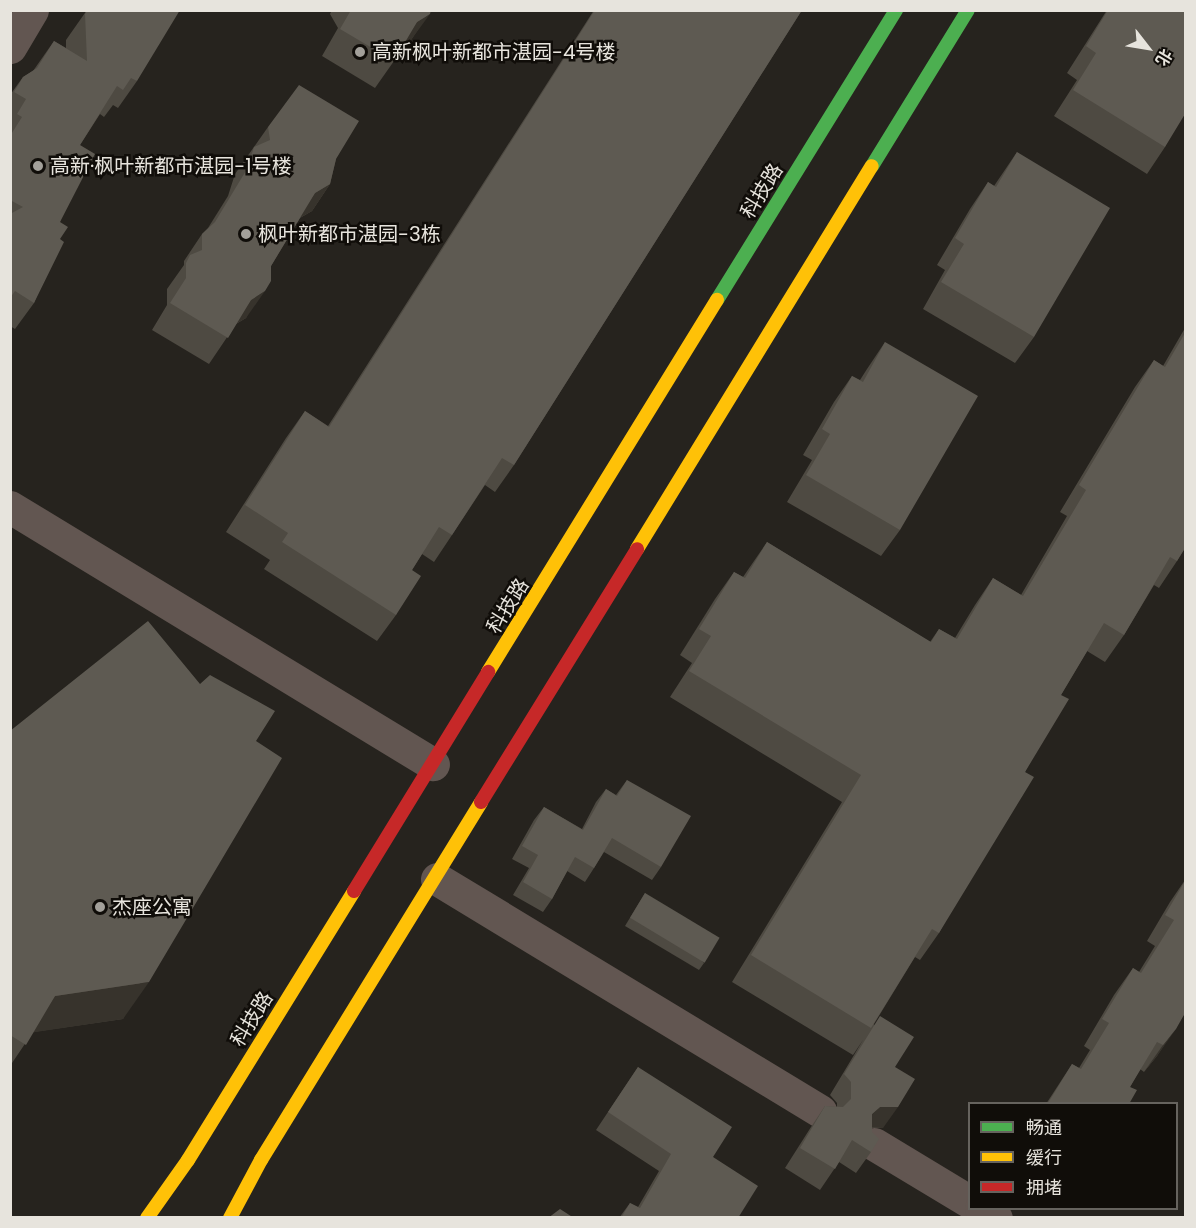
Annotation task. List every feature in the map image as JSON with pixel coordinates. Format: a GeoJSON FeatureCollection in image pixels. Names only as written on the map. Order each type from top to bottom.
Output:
{"type":"FeatureCollection","features":[{"type":"Feature","properties":{"kind":"main road","name":"科技路"},"geometry":{"type":"LineString","coordinates":[[147,1218],[188,1160],[434,764],[896,10]]}},
{"type":"Feature","properties":{"kind":"main road"},"geometry":{"type":"LineString","coordinates":[[230,1218],[261,1160],[437,879],[968,10]]}},
{"type":"Feature","properties":{"kind":"street"},"geometry":{"type":"LineString","coordinates":[[10,47],[32,10]]}},
{"type":"Feature","properties":{"kind":"street"},"geometry":{"type":"LineString","coordinates":[[10,507],[434,764]]}},
{"type":"Feature","properties":{"kind":"street"},"geometry":{"type":"LineString","coordinates":[[437,879],[820,1111]]}},
{"type":"Feature","properties":{"kind":"street"},"geometry":{"type":"LineString","coordinates":[[874,1144],[968,1201]]}},
{"type":"Feature","properties":{"kind":"street"},"geometry":{"type":"LineString","coordinates":[[983,1210],[996,1218]]}},
{"type":"Feature","properties":{"kind":"building","name":"高新·枫叶新都市湛园-1号楼"},"geometry":{"type":"Polygon","coordinates":[[[87,10],[180,10],[137,81],[131,78],[123,90],[117,86],[80,145],[95,154],[60,222],[68,227],[60,239],[64,242],[34,303],[15,291],[10,298],[10,214],[23,207],[10,200],[10,136],[22,117],[17,114],[26,99],[14,92],[23,77],[37,68],[54,41],[87,61],[85,14],[87,10]]]}},
{"type":"Feature","properties":{"kind":"building"},"geometry":{"type":"Polygon","coordinates":[[[351,10],[431,10],[430,14],[417,22],[394,61],[340,29],[351,10]]]}},
{"type":"Feature","properties":{"kind":"building"},"geometry":{"type":"Polygon","coordinates":[[[595,10],[802,10],[514,465],[502,458],[452,535],[439,527],[412,570],[421,576],[396,615],[282,542],[288,533],[245,505],[305,411],[329,427],[595,10]]]}},
{"type":"Feature","properties":{"kind":"building"},"geometry":{"type":"Polygon","coordinates":[[[1108,10],[1185,10],[1185,114],[1165,147],[1073,90],[1096,53],[1086,46],[1108,10]]]}},
{"type":"Feature","properties":{"kind":"building","name":"枫叶新都市湛园-3栋"},"geometry":{"type":"Polygon","coordinates":[[[299,85],[359,121],[336,159],[330,184],[315,193],[271,266],[271,281],[265,291],[251,300],[228,338],[170,303],[186,278],[186,263],[190,255],[202,250],[202,234],[215,222],[247,169],[254,147],[270,140],[268,127],[299,85]]]}},
{"type":"Feature","properties":{"kind":"building"},"geometry":{"type":"Polygon","coordinates":[[[1017,152],[1110,208],[1034,337],[941,282],[964,244],[955,238],[988,182],[996,187],[1017,152]]]}},
{"type":"Feature","properties":{"kind":"building"},"geometry":{"type":"Polygon","coordinates":[[[1185,333],[1185,548],[1177,561],[1170,557],[1124,635],[1104,623],[1061,695],[1069,699],[1025,772],[1034,777],[939,933],[932,929],[871,1028],[751,955],[861,775],[689,671],[711,636],[699,629],[734,572],[745,578],[767,542],[931,642],[939,629],[957,639],[993,578],[1023,596],[1086,490],[1079,485],[1154,360],[1165,367],[1185,333]]]}},
{"type":"Feature","properties":{"kind":"building"},"geometry":{"type":"Polygon","coordinates":[[[885,342],[978,396],[900,530],[806,475],[830,434],[822,429],[852,376],[863,382],[885,342]]]}},
{"type":"Feature","properties":{"kind":"building","name":"杰座公寓"},"geometry":{"type":"Polygon","coordinates":[[[148,621],[200,684],[210,675],[275,711],[256,741],[282,758],[149,982],[55,996],[26,1045],[10,1035],[10,731],[148,621]]]}},
{"type":"Feature","properties":{"kind":"building"},"geometry":{"type":"Polygon","coordinates":[[[627,780],[691,816],[661,867],[612,838],[594,868],[575,857],[552,899],[523,882],[538,855],[522,846],[544,807],[583,830],[606,789],[617,796],[627,780]]]}},
{"type":"Feature","properties":{"kind":"building"},"geometry":{"type":"Polygon","coordinates":[[[1185,881],[1185,1013],[1176,1029],[1163,1045],[1157,1042],[1130,1087],[1137,1090],[1130,1102],[1049,1102],[1072,1064],[1081,1069],[1109,1023],[1102,1019],[1133,968],[1141,973],[1174,920],[1165,915],[1185,881]]]}},
{"type":"Feature","properties":{"kind":"building"},"geometry":{"type":"Polygon","coordinates":[[[645,893],[720,938],[705,963],[630,918],[645,893]]]}},
{"type":"Feature","properties":{"kind":"building"},"geometry":{"type":"Polygon","coordinates":[[[880,1016],[914,1037],[895,1067],[915,1079],[898,1107],[880,1107],[872,1114],[872,1132],[879,1139],[871,1152],[852,1140],[835,1169],[800,1148],[825,1106],[843,1107],[851,1099],[851,1082],[844,1074],[880,1016]]]}},
{"type":"Feature","properties":{"kind":"building"},"geometry":{"type":"Polygon","coordinates":[[[638,1067],[732,1127],[713,1157],[758,1186],[738,1218],[621,1218],[630,1203],[640,1208],[671,1154],[608,1112],[638,1067]]]}},
{"type":"Feature","properties":{"kind":"building"},"geometry":{"type":"Polygon","coordinates":[[[560,1209],[574,1218],[548,1218],[560,1209]]]}},
{"type":"Feature","properties":{"kind":"traffic: fast"},"geometry":{"type":"LineString","coordinates":[[717,300],[896,10]]}},
{"type":"Feature","properties":{"kind":"traffic: fast"},"geometry":{"type":"LineString","coordinates":[[872,166],[968,10]]}},
{"type":"Feature","properties":{"kind":"traffic: slow"},"geometry":{"type":"LineString","coordinates":[[637,549],[872,166]]}},
{"type":"Feature","properties":{"kind":"traffic: slow"},"geometry":{"type":"LineString","coordinates":[[488,672],[717,300]]}},
{"type":"Feature","properties":{"kind":"traffic: slow"},"geometry":{"type":"LineString","coordinates":[[230,1218],[261,1160],[481,802]]}},
{"type":"Feature","properties":{"kind":"traffic: slow"},"geometry":{"type":"LineString","coordinates":[[147,1218],[188,1160],[354,891]]}},
{"type":"Feature","properties":{"kind":"traffic: jam"},"geometry":{"type":"LineString","coordinates":[[481,802],[637,549]]}},
{"type":"Feature","properties":{"kind":"traffic: jam"},"geometry":{"type":"LineString","coordinates":[[354,891],[488,672]]}},
{"type":"Feature","properties":{"kind":"place","name":"高新枫叶新都市湛园-4号楼"},"geometry":{"type":"Point","coordinates":[360,52]}},
{"type":"Feature","properties":{"kind":"place","name":"高新·枫叶新都市湛园-1号楼"},"geometry":{"type":"Point","coordinates":[38,166]}},
{"type":"Feature","properties":{"kind":"place","name":"枫叶新都市湛园-3栋"},"geometry":{"type":"Point","coordinates":[246,234]}},
{"type":"Feature","properties":{"kind":"place","name":"杰座公寓"},"geometry":{"type":"Point","coordinates":[100,907]}}]}
